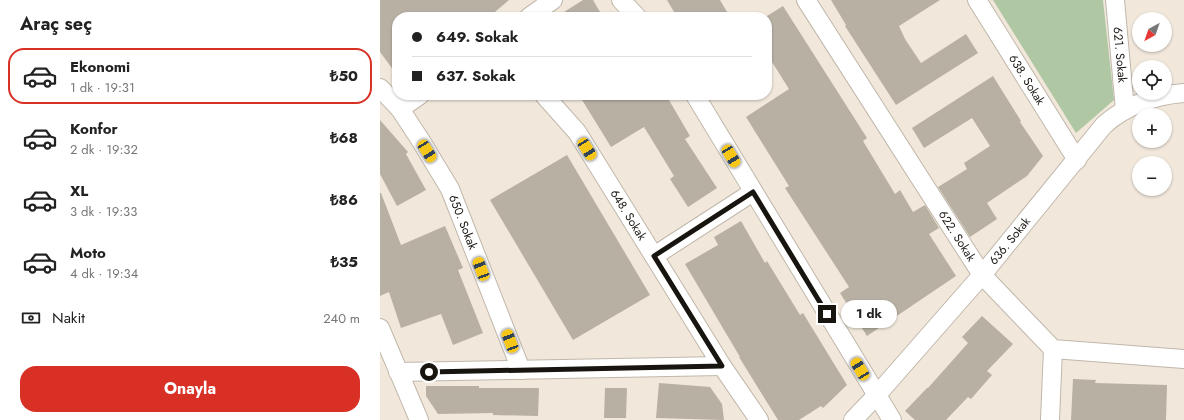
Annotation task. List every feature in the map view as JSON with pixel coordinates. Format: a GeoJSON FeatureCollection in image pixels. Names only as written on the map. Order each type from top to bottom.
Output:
{"type":"FeatureCollection","features":[{"type":"Feature","properties":{"kind":"street"},"geometry":{"type":"LineString","coordinates":[[536,12],[553,0]]}},
{"type":"Feature","properties":{"kind":"street"},"geometry":{"type":"LineString","coordinates":[[621,0],[632,12]]}},
{"type":"Feature","properties":{"kind":"street","name":"622. Sokak"},"geometry":{"type":"LineString","coordinates":[[806,0],[982,276],[1053,349]]}},
{"type":"Feature","properties":{"kind":"street","name":"638. Sokak"},"geometry":{"type":"LineString","coordinates":[[976,0],[1077,160]]}},
{"type":"Feature","properties":{"kind":"street","name":"621. Sokak"},"geometry":{"type":"LineString","coordinates":[[1115,0],[1125,110]]}},
{"type":"Feature","properties":{"kind":"street","name":"650. Sokak"},"geometry":{"type":"LineString","coordinates":[[380,88],[400,109],[422,141],[450,189],[521,370]]}},
{"type":"Feature","properties":{"kind":"street","name":"636. Sokak"},"geometry":{"type":"LineString","coordinates":[[853,420],[982,276],[1112,117],[1139,103],[1167,95],[1184,94]]}},
{"type":"Feature","properties":{"kind":"street"},"geometry":{"type":"LineString","coordinates":[[400,109],[413,100]]}},
{"type":"Feature","properties":{"kind":"street","name":"648. Sokak"},"geometry":{"type":"LineString","coordinates":[[548,100],[577,132],[722,366],[759,420]]}},
{"type":"Feature","properties":{"kind":"street"},"geometry":{"type":"LineString","coordinates":[[698,100],[876,396],[892,420]]}},
{"type":"Feature","properties":{"kind":"street"},"geometry":{"type":"LineString","coordinates":[[654,256],[753,192]]}},
{"type":"Feature","properties":{"kind":"street"},"geometry":{"type":"LineString","coordinates":[[380,328],[419,420]]}},
{"type":"Feature","properties":{"kind":"street"},"geometry":{"type":"LineString","coordinates":[[1050,420],[1053,349],[1184,359]]}},
{"type":"Feature","properties":{"kind":"street"},"geometry":{"type":"LineString","coordinates":[[398,372],[722,366]]}},
{"type":"Feature","properties":{"kind":"green space"},"geometry":{"type":"Polygon","coordinates":[[[993,0],[1103,0],[1114,100],[1076,133],[993,0]]]}},
{"type":"Feature","properties":{"kind":"building"},"geometry":{"type":"Polygon","coordinates":[[[380,0],[509,0],[495,12],[392,12],[392,68],[380,52],[380,0]]]}},
{"type":"Feature","properties":{"kind":"building"},"geometry":{"type":"Polygon","coordinates":[[[583,0],[593,0],[600,12],[564,12],[583,0]]]}},
{"type":"Feature","properties":{"kind":"building"},"geometry":{"type":"Polygon","coordinates":[[[667,0],[720,0],[727,12],[674,12],[667,0]]]}},
{"type":"Feature","properties":{"kind":"building"},"geometry":{"type":"Polygon","coordinates":[[[831,0],[940,0],[899,26],[905,39],[921,63],[966,34],[978,53],[896,105],[845,26],[846,25],[831,0]]]}},
{"type":"Feature","properties":{"kind":"building"},"geometry":{"type":"Polygon","coordinates":[[[783,6],[867,138],[863,141],[895,194],[900,190],[913,212],[925,205],[939,228],[929,234],[956,276],[867,336],[840,293],[849,287],[785,188],[789,186],[746,117],[789,89],[772,62],[772,13],[783,6]]]}},
{"type":"Feature","properties":{"kind":"building"},"geometry":{"type":"Polygon","coordinates":[[[993,76],[1021,121],[1020,122],[1043,156],[1027,176],[987,203],[997,219],[970,237],[938,187],[967,169],[964,163],[990,146],[972,118],[924,148],[912,128],[993,76]]]}},
{"type":"Feature","properties":{"kind":"building"},"geometry":{"type":"Polygon","coordinates":[[[582,100],[669,100],[690,136],[685,139],[717,188],[688,207],[670,179],[674,176],[644,127],[611,147],[582,100]]]}},
{"type":"Feature","properties":{"kind":"building"},"geometry":{"type":"Polygon","coordinates":[[[380,120],[408,152],[406,154],[426,190],[397,206],[380,174],[380,120]]]}},
{"type":"Feature","properties":{"kind":"building"},"geometry":{"type":"Polygon","coordinates":[[[567,155],[650,295],[573,340],[490,200],[567,155]]]}},
{"type":"Feature","properties":{"kind":"building"},"geometry":{"type":"Polygon","coordinates":[[[380,193],[401,245],[445,226],[463,268],[458,270],[483,333],[453,345],[441,314],[401,328],[389,292],[380,296],[380,193]]]}},
{"type":"Feature","properties":{"kind":"building"},"geometry":{"type":"Polygon","coordinates":[[[741,221],[765,263],[767,261],[800,315],[803,313],[847,385],[823,408],[821,406],[799,420],[778,420],[739,357],[685,264],[718,245],[714,237],[741,221]]]}},
{"type":"Feature","properties":{"kind":"building"},"geometry":{"type":"Polygon","coordinates":[[[982,316],[1013,344],[987,371],[992,375],[971,399],[968,397],[946,420],[915,420],[905,411],[928,388],[968,343],[962,337],[982,316]]]}},
{"type":"Feature","properties":{"kind":"building"},"geometry":{"type":"Polygon","coordinates":[[[1073,379],[1096,380],[1095,383],[1167,385],[1166,420],[1071,420],[1073,379]]]}},
{"type":"Feature","properties":{"kind":"building"},"geometry":{"type":"Polygon","coordinates":[[[659,383],[710,387],[722,404],[724,420],[656,418],[659,383]]]}},
{"type":"Feature","properties":{"kind":"building"},"geometry":{"type":"Polygon","coordinates":[[[426,386],[539,388],[538,416],[493,415],[493,413],[438,414],[426,396],[426,386]]]}},
{"type":"Feature","properties":{"kind":"building"},"geometry":{"type":"Polygon","coordinates":[[[605,388],[627,388],[626,418],[604,418],[605,388]]]}},
{"type":"Feature","properties":{"kind":"route"},"geometry":{"type":"LineString","coordinates":[[429,372],[722,366],[654,256],[753,192],[827,314]]}}]}
